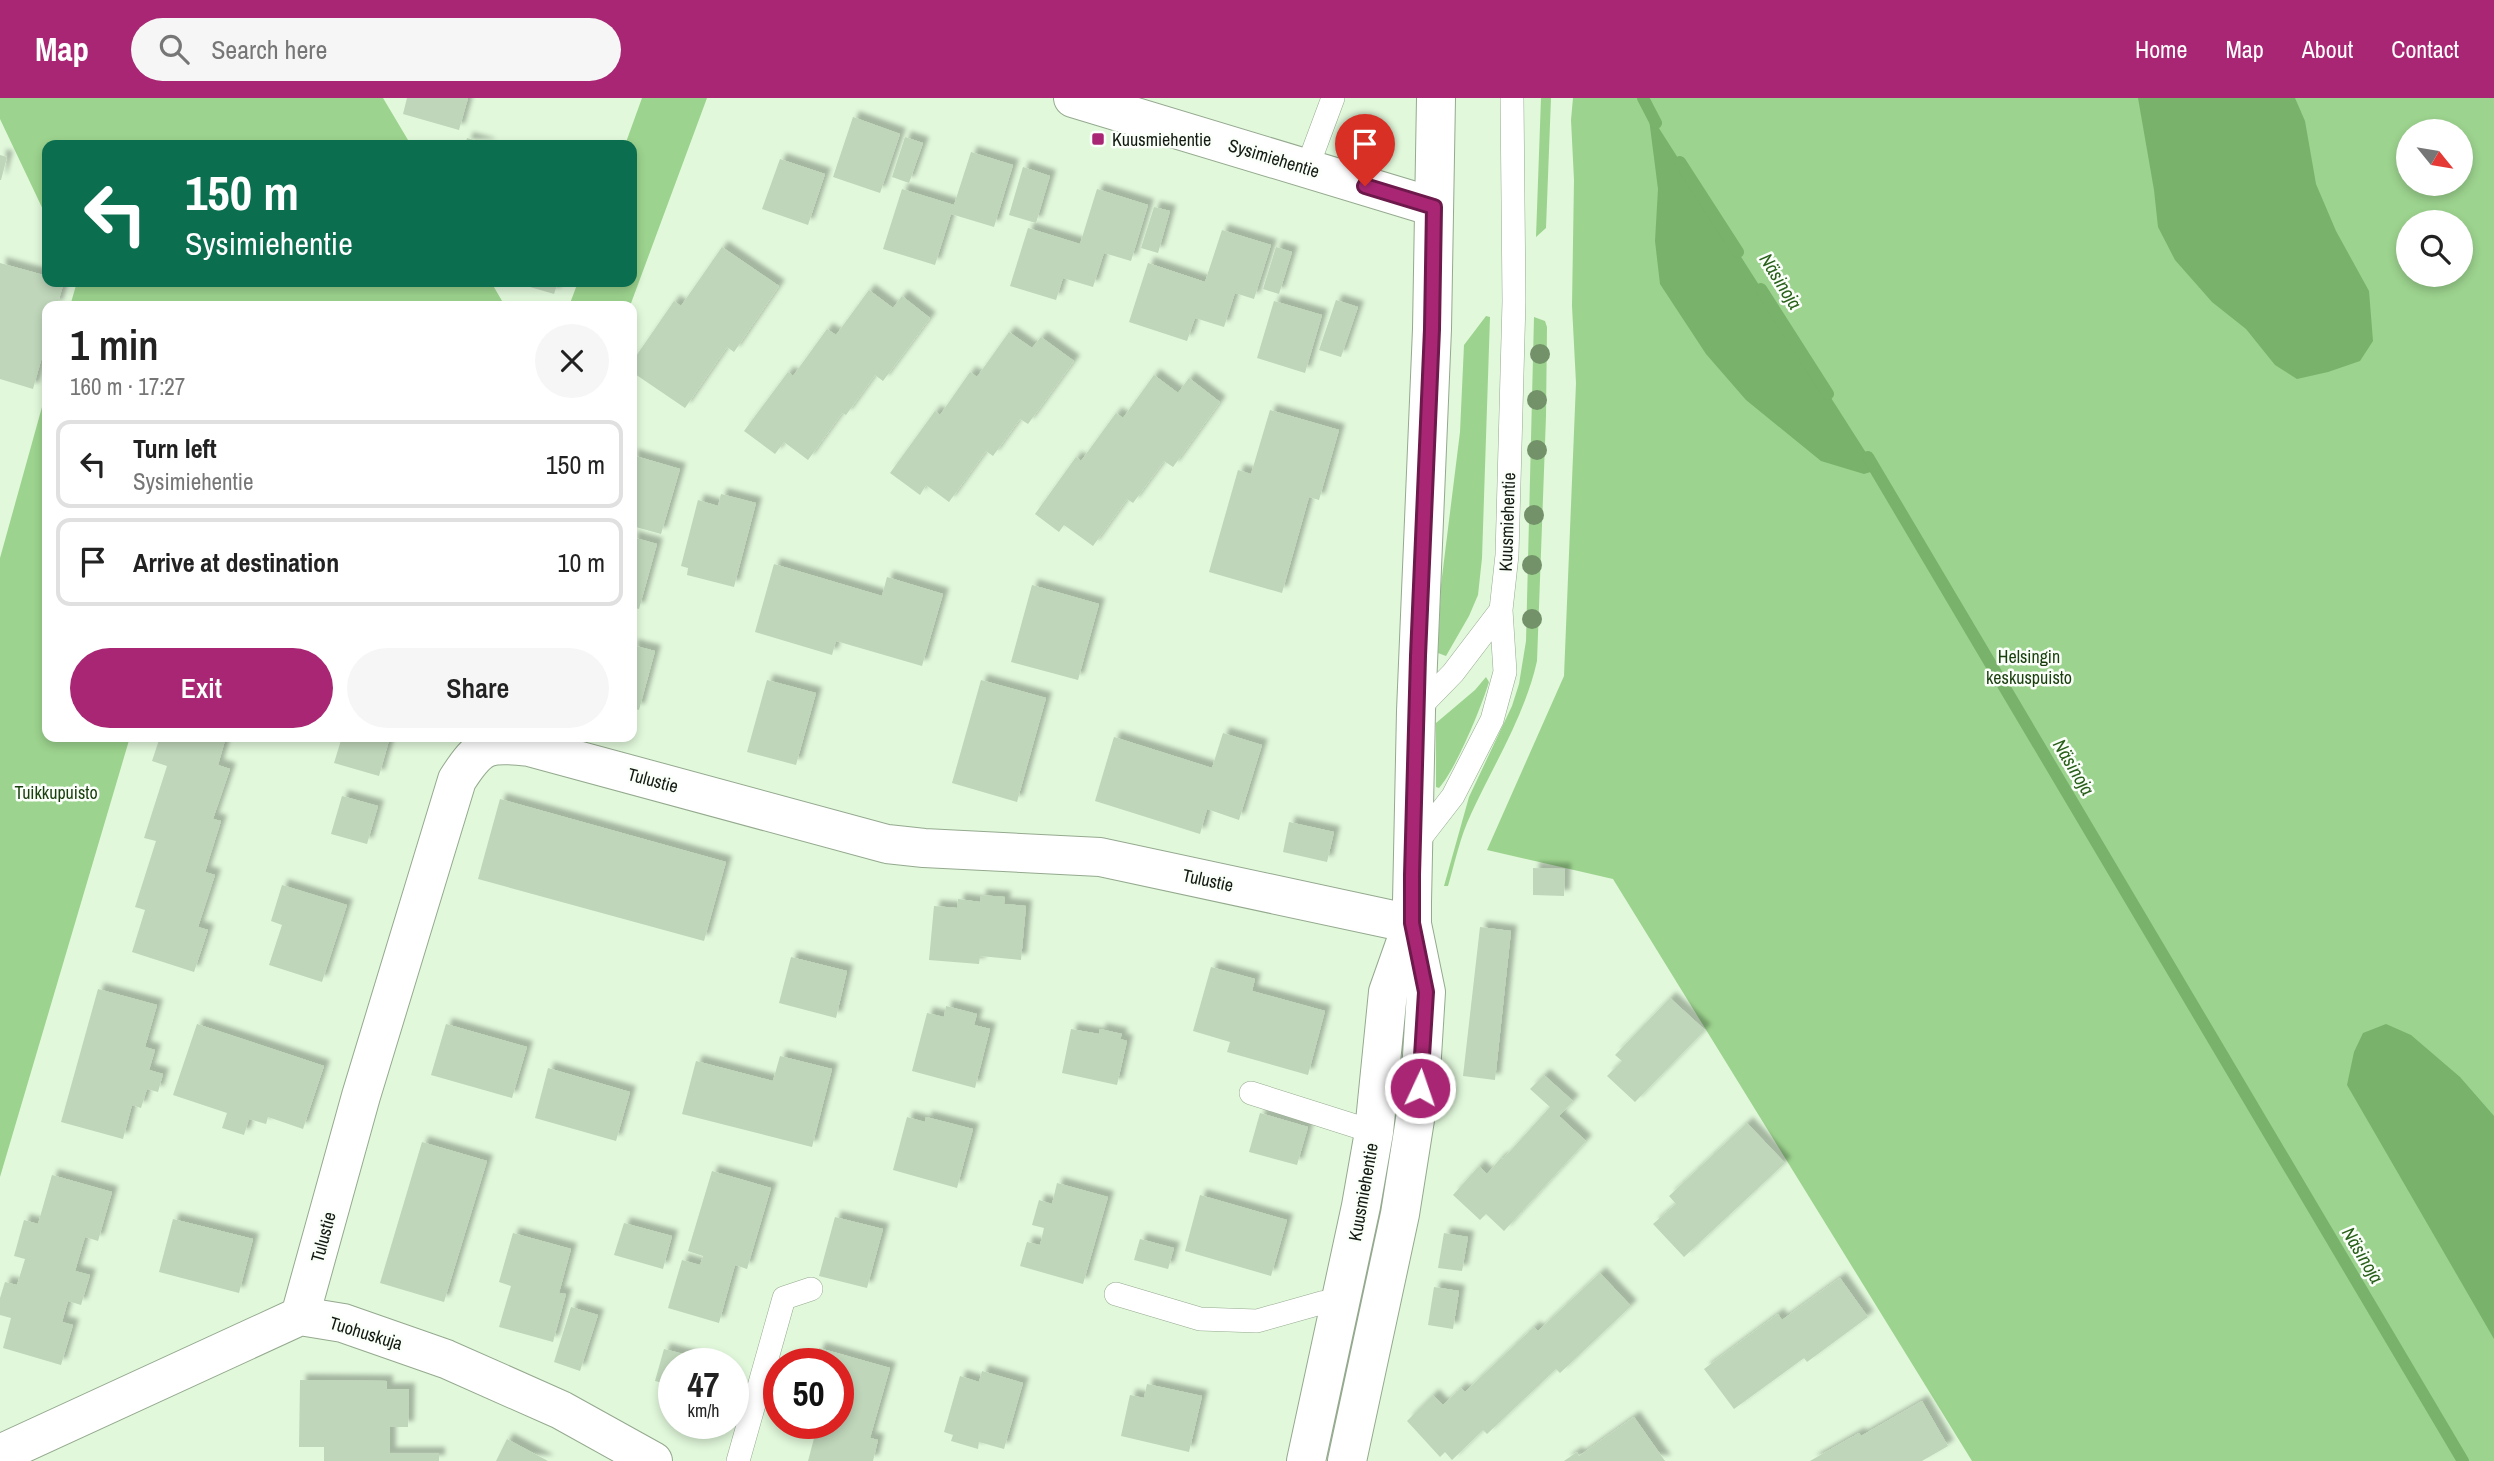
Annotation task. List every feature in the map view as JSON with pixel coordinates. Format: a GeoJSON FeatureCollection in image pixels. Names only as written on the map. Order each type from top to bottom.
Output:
{"type":"FeatureCollection","features":[{"type":"Feature","properties":{"kind":"street","name":"Sysimiehentie"},"geometry":{"type":"LineString","coordinates":[[1073,98],[1434,207]]}},
{"type":"Feature","properties":{"kind":"street","name":"Kuusmiehentie"},"geometry":{"type":"LineString","coordinates":[[1347,1461],[1400,1214],[1420,1088],[1426,992],[1412,923],[1413,847],[1432,329],[1436,98]]}},
{"type":"Feature","properties":{"kind":"street","name":"Tulustie"},"geometry":{"type":"LineString","coordinates":[[300,1316],[361,1096],[457,780],[473,756],[496,743],[529,747],[887,844],[924,849],[1100,857],[1412,923]]}},
{"type":"Feature","properties":{"kind":"street","name":"Kuusmiehentie"},"geometry":{"type":"LineString","coordinates":[[1306,1461],[1342,1300],[1374,1132],[1388,992],[1412,923]]}},
{"type":"Feature","properties":{"kind":"street"},"geometry":{"type":"LineString","coordinates":[[0,1454],[300,1316]]}},
{"type":"Feature","properties":{"kind":"street","name":"Tuohuskuja"},"geometry":{"type":"LineString","coordinates":[[300,1316],[343,1323],[446,1359],[561,1410],[653,1461]]}},
{"type":"Feature","properties":{"kind":"lane"},"geometry":{"type":"LineString","coordinates":[[1307,168],[1333,98]]}},
{"type":"Feature","properties":{"kind":"lane","name":"Kuusmiehentie"},"geometry":{"type":"LineString","coordinates":[[1413,847],[1453,796],[1492,720],[1506,672],[1502,610],[1507,555],[1514,301],[1512,98]]}},
{"type":"Feature","properties":{"kind":"lane"},"geometry":{"type":"LineString","coordinates":[[1416,711],[1453,673],[1502,610]]}},
{"type":"Feature","properties":{"kind":"lane"},"geometry":{"type":"LineString","coordinates":[[1251,1093],[1374,1132]]}},
{"type":"Feature","properties":{"kind":"lane"},"geometry":{"type":"LineString","coordinates":[[738,1461],[784,1298],[811,1289]]}},
{"type":"Feature","properties":{"kind":"lane"},"geometry":{"type":"LineString","coordinates":[[1116,1294],[1200,1319],[1257,1321],[1321,1303],[1342,1300]]}},
{"type":"Feature","properties":{"kind":"green space"},"geometry":{"type":"Polygon","coordinates":[[[0,98],[383,98],[408,140],[42,140],[42,207],[0,119],[0,98]]]}},
{"type":"Feature","properties":{"kind":"green space"},"geometry":{"type":"Polygon","coordinates":[[[642,98],[707,98],[632,301],[571,301],[576,287],[637,287],[637,140],[627,140],[642,98]]]}},
{"type":"Feature","properties":{"kind":"green space"},"geometry":{"type":"Polygon","coordinates":[[[1541,98],[1551,98],[1546,228],[1536,237],[1541,98]]]}},
{"type":"Feature","properties":{"kind":"green space","name":"Helsingin keskuspuisto"},"geometry":{"type":"Polygon","coordinates":[[[1573,98],[2494,98],[2494,1461],[1972,1461],[1613,879],[1487,850],[1564,676],[1576,383],[1572,306],[1574,180],[1571,120],[1573,98]]]}},
{"type":"Feature","properties":{"kind":"green space"},"geometry":{"type":"Polygon","coordinates":[[[76,287],[494,287],[502,301],[71,301],[76,287]]]}},
{"type":"Feature","properties":{"kind":"green space"},"geometry":{"type":"Polygon","coordinates":[[[1486,316],[1490,317],[1482,558],[1478,595],[1446,656],[1438,653],[1441,585],[1460,432],[1464,345],[1486,316]]]}},
{"type":"Feature","properties":{"kind":"green space"},"geometry":{"type":"Polygon","coordinates":[[[1534,317],[1545,321],[1547,327],[1537,661],[1525,701],[1467,823],[1448,886],[1444,886],[1469,797],[1512,706],[1519,684],[1526,641],[1534,317]]]}},
{"type":"Feature","properties":{"kind":"green space","name":"Tuikkupuisto"},"geometry":{"type":"Polygon","coordinates":[[[42,407],[42,742],[129,742],[0,1177],[0,558],[42,407]]]}},
{"type":"Feature","properties":{"kind":"green space"},"geometry":{"type":"Polygon","coordinates":[[[1486,677],[1489,682],[1467,738],[1446,779],[1439,788],[1436,787],[1436,723],[1475,690],[1486,677]]]}},
{"type":"Feature","properties":{"kind":"shaded area"},"geometry":{"type":"Polygon","coordinates":[[[2138,98],[2295,98],[2305,121],[2316,184],[2336,231],[2369,291],[2373,341],[2360,361],[2297,379],[2275,365],[2246,329],[2212,302],[2175,260],[2158,227],[2138,98]]]}},
{"type":"Feature","properties":{"kind":"shaded area"},"geometry":{"type":"Polygon","coordinates":[[[1648,111],[1877,470],[1864,474],[1821,461],[1746,400],[1706,354],[1660,284],[1655,241],[1658,189],[1648,111]]]}},
{"type":"Feature","properties":{"kind":"shaded area"},"geometry":{"type":"Polygon","coordinates":[[[2386,1024],[2411,1035],[2460,1077],[2494,1116],[2494,1339],[2347,1085],[2354,1052],[2363,1033],[2386,1024]]]}},
{"type":"Feature","properties":{"kind":"building"},"geometry":{"type":"Polygon","coordinates":[[[407,98],[468,98],[459,130],[403,114],[407,98]]]}},
{"type":"Feature","properties":{"kind":"building"},"geometry":{"type":"Polygon","coordinates":[[[853,117],[900,134],[880,193],[833,177],[853,117]]]}},
{"type":"Feature","properties":{"kind":"building"},"geometry":{"type":"Polygon","coordinates":[[[905,137],[923,143],[909,183],[892,177],[905,137]]]}},
{"type":"Feature","properties":{"kind":"building"},"geometry":{"type":"Polygon","coordinates":[[[971,152],[1013,165],[994,227],[951,214],[935,265],[883,249],[902,189],[954,205],[971,152]]]}},
{"type":"Feature","properties":{"kind":"building"},"geometry":{"type":"Polygon","coordinates":[[[0,155],[7,157],[1,180],[0,180],[0,155]]]}},
{"type":"Feature","properties":{"kind":"building"},"geometry":{"type":"Polygon","coordinates":[[[780,159],[825,174],[808,225],[762,209],[780,159]]]}},
{"type":"Feature","properties":{"kind":"building"},"geometry":{"type":"Polygon","coordinates":[[[1023,167],[1050,176],[1036,223],[1009,215],[1023,167]]]}},
{"type":"Feature","properties":{"kind":"building"},"geometry":{"type":"Polygon","coordinates":[[[1097,189],[1148,205],[1131,261],[1104,253],[1093,287],[1063,278],[1056,300],[1010,286],[1028,228],[1080,244],[1097,189]]]}},
{"type":"Feature","properties":{"kind":"building"},"geometry":{"type":"Polygon","coordinates":[[[1154,207],[1170,211],[1158,253],[1141,248],[1154,207]]]}},
{"type":"Feature","properties":{"kind":"building"},"geometry":{"type":"Polygon","coordinates":[[[1222,230],[1271,245],[1254,299],[1235,293],[1224,327],[1195,318],[1187,341],[1129,322],[1148,263],[1205,282],[1222,230]]]}},
{"type":"Feature","properties":{"kind":"building"},"geometry":{"type":"Polygon","coordinates":[[[722,247],[779,286],[734,352],[727,347],[685,408],[637,375],[637,355],[674,301],[681,306],[722,247]]]}},
{"type":"Feature","properties":{"kind":"building"},"geometry":{"type":"Polygon","coordinates":[[[1276,247],[1292,252],[1279,294],[1263,289],[1276,247]]]}},
{"type":"Feature","properties":{"kind":"building"},"geometry":{"type":"Polygon","coordinates":[[[0,263],[42,275],[42,287],[63,287],[58,301],[42,301],[42,357],[33,389],[0,379],[0,263]]]}},
{"type":"Feature","properties":{"kind":"building"},"geometry":{"type":"Polygon","coordinates":[[[530,287],[556,287],[554,294],[530,287]]]}},
{"type":"Feature","properties":{"kind":"building"},"geometry":{"type":"Polygon","coordinates":[[[869,290],[893,308],[902,296],[930,318],[883,381],[875,375],[846,415],[842,413],[808,460],[784,442],[775,454],[744,431],[788,372],[793,376],[827,329],[836,335],[869,290]]]}},
{"type":"Feature","properties":{"kind":"building"},"geometry":{"type":"Polygon","coordinates":[[[1336,300],[1358,307],[1341,357],[1319,350],[1336,300]]]}},
{"type":"Feature","properties":{"kind":"building"},"geometry":{"type":"Polygon","coordinates":[[[1274,301],[1322,315],[1305,373],[1257,358],[1274,301]]]}},
{"type":"Feature","properties":{"kind":"building"},"geometry":{"type":"Polygon","coordinates":[[[1009,332],[1032,348],[1041,337],[1074,361],[1028,424],[1020,419],[993,456],[986,451],[949,502],[926,485],[920,495],[890,473],[935,411],[940,415],[970,372],[977,377],[1009,332]]]}},
{"type":"Feature","properties":{"kind":"building"},"geometry":{"type":"Polygon","coordinates":[[[1154,375],[1178,393],[1189,378],[1220,402],[1173,467],[1164,461],[1133,503],[1127,499],[1093,546],[1064,525],[1059,532],[1035,514],[1076,457],[1081,461],[1116,413],[1123,418],[1154,375]]]}},
{"type":"Feature","properties":{"kind":"building"},"geometry":{"type":"Polygon","coordinates":[[[1270,410],[1339,430],[1319,500],[1309,497],[1282,593],[1209,572],[1238,470],[1251,474],[1270,410]]]}},
{"type":"Feature","properties":{"kind":"building"},"geometry":{"type":"Polygon","coordinates":[[[637,456],[680,469],[661,534],[637,527],[637,456]]]}},
{"type":"Feature","properties":{"kind":"building"},"geometry":{"type":"Polygon","coordinates":[[[721,494],[756,503],[734,587],[687,575],[688,568],[681,566],[698,500],[718,506],[721,494]]]}},
{"type":"Feature","properties":{"kind":"building"},"geometry":{"type":"Polygon","coordinates":[[[637,538],[657,544],[637,608],[637,538]]]}},
{"type":"Feature","properties":{"kind":"building"},"geometry":{"type":"Polygon","coordinates":[[[774,564],[882,596],[887,577],[943,594],[922,666],[836,641],[832,655],[755,632],[774,564]]]}},
{"type":"Feature","properties":{"kind":"building"},"geometry":{"type":"Polygon","coordinates":[[[1032,585],[1099,604],[1078,680],[1011,662],[1032,585]]]}},
{"type":"Feature","properties":{"kind":"building"},"geometry":{"type":"Polygon","coordinates":[[[637,646],[655,651],[637,709],[637,646]]]}},
{"type":"Feature","properties":{"kind":"building"},"geometry":{"type":"Polygon","coordinates":[[[767,680],[816,693],[796,765],[747,752],[767,680]]]}},
{"type":"Feature","properties":{"kind":"building"},"geometry":{"type":"Polygon","coordinates":[[[981,680],[1046,698],[1017,802],[952,783],[981,680]]]}},
{"type":"Feature","properties":{"kind":"building"},"geometry":{"type":"Polygon","coordinates":[[[1223,733],[1262,745],[1239,820],[1207,809],[1200,834],[1095,801],[1114,737],[1212,768],[1223,733]]]}},
{"type":"Feature","properties":{"kind":"building"},"geometry":{"type":"Polygon","coordinates":[[[158,742],[225,742],[218,765],[230,769],[213,819],[221,821],[205,872],[215,875],[198,927],[208,930],[194,972],[132,952],[145,910],[135,907],[156,841],[144,838],[167,766],[152,761],[158,742]]]}},
{"type":"Feature","properties":{"kind":"building"},"geometry":{"type":"Polygon","coordinates":[[[340,742],[389,742],[379,776],[334,763],[340,742]]]}},
{"type":"Feature","properties":{"kind":"building"},"geometry":{"type":"Polygon","coordinates":[[[342,796],[378,806],[367,844],[331,834],[342,796]]]}},
{"type":"Feature","properties":{"kind":"building"},"geometry":{"type":"Polygon","coordinates":[[[500,799],[726,862],[704,941],[478,879],[500,799]]]}},
{"type":"Feature","properties":{"kind":"building"},"geometry":{"type":"Polygon","coordinates":[[[1289,822],[1334,832],[1327,862],[1283,852],[1289,822]]]}},
{"type":"Feature","properties":{"kind":"building"},"geometry":{"type":"Polygon","coordinates":[[[1533,868],[1565,869],[1564,896],[1533,895],[1533,868]]]}},
{"type":"Feature","properties":{"kind":"building"},"geometry":{"type":"Polygon","coordinates":[[[282,885],[347,905],[322,982],[269,965],[282,925],[271,921],[282,885]]]}},
{"type":"Feature","properties":{"kind":"building"},"geometry":{"type":"Polygon","coordinates":[[[980,895],[1005,897],[1004,904],[1026,906],[1021,960],[980,956],[979,964],[929,960],[934,906],[957,908],[958,899],[980,902],[980,895]]]}},
{"type":"Feature","properties":{"kind":"building"},"geometry":{"type":"Polygon","coordinates":[[[1480,927],[1511,931],[1495,1080],[1463,1076],[1480,927]]]}},
{"type":"Feature","properties":{"kind":"building"},"geometry":{"type":"Polygon","coordinates":[[[791,957],[847,971],[836,1018],[779,1003],[791,957]]]}},
{"type":"Feature","properties":{"kind":"building"},"geometry":{"type":"Polygon","coordinates":[[[1211,967],[1255,979],[1252,991],[1325,1011],[1308,1075],[1227,1052],[1230,1042],[1193,1031],[1211,967]]]}},
{"type":"Feature","properties":{"kind":"building"},"geometry":{"type":"Polygon","coordinates":[[[98,989],[157,1005],[145,1047],[155,1050],[149,1070],[163,1074],[158,1092],[147,1089],[141,1108],[132,1105],[123,1139],[61,1122],[98,989]]]}},
{"type":"Feature","properties":{"kind":"building"},"geometry":{"type":"Polygon","coordinates":[[[1670,998],[1705,1030],[1635,1102],[1607,1076],[1622,1061],[1615,1055],[1670,998]]]}},
{"type":"Feature","properties":{"kind":"building"},"geometry":{"type":"Polygon","coordinates":[[[946,1006],[977,1014],[974,1025],[990,1029],[975,1088],[912,1071],[927,1013],[944,1017],[946,1006]]]}},
{"type":"Feature","properties":{"kind":"building"},"geometry":{"type":"Polygon","coordinates":[[[197,1024],[324,1066],[303,1129],[268,1117],[266,1124],[249,1119],[244,1135],[222,1128],[227,1113],[173,1095],[197,1024]]]}},
{"type":"Feature","properties":{"kind":"building"},"geometry":{"type":"Polygon","coordinates":[[[446,1024],[527,1047],[512,1098],[431,1075],[446,1024]]]}},
{"type":"Feature","properties":{"kind":"building"},"geometry":{"type":"Polygon","coordinates":[[[1071,1029],[1099,1034],[1100,1029],[1122,1034],[1120,1039],[1127,1041],[1117,1085],[1062,1073],[1071,1029]]]}},
{"type":"Feature","properties":{"kind":"building"},"geometry":{"type":"Polygon","coordinates":[[[780,1056],[832,1069],[812,1147],[682,1114],[696,1061],[773,1081],[780,1056]]]}},
{"type":"Feature","properties":{"kind":"building"},"geometry":{"type":"Polygon","coordinates":[[[548,1068],[630,1092],[616,1141],[535,1118],[548,1068]]]}},
{"type":"Feature","properties":{"kind":"building"},"geometry":{"type":"Polygon","coordinates":[[[1544,1075],[1573,1101],[1559,1116],[1586,1141],[1504,1231],[1486,1214],[1480,1220],[1453,1195],[1479,1166],[1487,1174],[1550,1107],[1530,1089],[1544,1075]]]}},
{"type":"Feature","properties":{"kind":"building"},"geometry":{"type":"Polygon","coordinates":[[[1260,1113],[1308,1127],[1297,1165],[1249,1152],[1260,1113]]]}},
{"type":"Feature","properties":{"kind":"building"},"geometry":{"type":"Polygon","coordinates":[[[907,1117],[925,1122],[926,1117],[973,1129],[957,1188],[893,1170],[907,1117]]]}},
{"type":"Feature","properties":{"kind":"building"},"geometry":{"type":"Polygon","coordinates":[[[1747,1123],[1785,1163],[1684,1257],[1653,1224],[1676,1204],[1669,1196],[1747,1123]]]}},
{"type":"Feature","properties":{"kind":"building"},"geometry":{"type":"Polygon","coordinates":[[[422,1142],[487,1161],[444,1302],[380,1283],[422,1142]]]}},
{"type":"Feature","properties":{"kind":"building"},"geometry":{"type":"Polygon","coordinates":[[[712,1171],[771,1188],[747,1269],[735,1265],[719,1323],[668,1308],[682,1260],[700,1265],[703,1256],[688,1251],[712,1171]]]}},
{"type":"Feature","properties":{"kind":"building"},"geometry":{"type":"Polygon","coordinates":[[[52,1175],[112,1192],[98,1241],[85,1237],[75,1271],[90,1275],[81,1305],[68,1301],[62,1322],[73,1325],[61,1365],[3,1348],[11,1318],[0,1315],[0,1298],[5,1282],[17,1285],[25,1259],[14,1256],[24,1220],[38,1224],[52,1175]]]}},
{"type":"Feature","properties":{"kind":"building"},"geometry":{"type":"Polygon","coordinates":[[[1057,1183],[1108,1197],[1083,1284],[1020,1266],[1027,1242],[1040,1245],[1044,1228],[1032,1225],[1039,1200],[1052,1204],[1057,1183]]]}},
{"type":"Feature","properties":{"kind":"building"},"geometry":{"type":"Polygon","coordinates":[[[1200,1195],[1287,1220],[1271,1276],[1185,1251],[1200,1195]]]}},
{"type":"Feature","properties":{"kind":"building"},"geometry":{"type":"Polygon","coordinates":[[[835,1217],[883,1229],[867,1288],[819,1276],[835,1217]]]}},
{"type":"Feature","properties":{"kind":"building"},"geometry":{"type":"Polygon","coordinates":[[[173,1219],[253,1239],[239,1293],[159,1272],[173,1219]]]}},
{"type":"Feature","properties":{"kind":"building"},"geometry":{"type":"Polygon","coordinates":[[[624,1223],[672,1236],[663,1269],[614,1255],[624,1223]]]}},
{"type":"Feature","properties":{"kind":"building"},"geometry":{"type":"Polygon","coordinates":[[[513,1233],[571,1249],[559,1293],[566,1294],[553,1342],[499,1327],[511,1286],[499,1282],[513,1233]]]}},
{"type":"Feature","properties":{"kind":"building"},"geometry":{"type":"Polygon","coordinates":[[[1444,1233],[1468,1237],[1462,1271],[1438,1268],[1444,1233]]]}},
{"type":"Feature","properties":{"kind":"building"},"geometry":{"type":"Polygon","coordinates":[[[1140,1239],[1174,1248],[1168,1269],[1134,1260],[1140,1239]]]}},
{"type":"Feature","properties":{"kind":"building"},"geometry":{"type":"Polygon","coordinates":[[[1600,1273],[1631,1306],[1560,1373],[1556,1369],[1487,1434],[1483,1430],[1452,1460],[1445,1452],[1440,1457],[1407,1421],[1433,1395],[1443,1405],[1461,1388],[1465,1392],[1534,1327],[1538,1331],[1600,1273]]]}},
{"type":"Feature","properties":{"kind":"building"},"geometry":{"type":"Polygon","coordinates":[[[1840,1278],[1868,1317],[1807,1362],[1804,1358],[1734,1409],[1704,1369],[1778,1314],[1782,1320],[1840,1278]]]}},
{"type":"Feature","properties":{"kind":"building"},"geometry":{"type":"Polygon","coordinates":[[[1434,1287],[1459,1291],[1453,1329],[1428,1325],[1434,1287]]]}},
{"type":"Feature","properties":{"kind":"building"},"geometry":{"type":"Polygon","coordinates":[[[571,1307],[598,1315],[580,1371],[554,1362],[571,1307]]]}},
{"type":"Feature","properties":{"kind":"building"},"geometry":{"type":"Polygon","coordinates":[[[854,1358],[890,1368],[870,1438],[878,1440],[873,1461],[808,1461],[814,1439],[854,1439],[854,1358]]]}},
{"type":"Feature","properties":{"kind":"building"},"geometry":{"type":"Polygon","coordinates":[[[982,1371],[1023,1383],[1004,1449],[979,1442],[978,1449],[951,1441],[953,1435],[944,1432],[960,1376],[979,1382],[982,1371]]]}},
{"type":"Feature","properties":{"kind":"building"},"geometry":{"type":"Polygon","coordinates":[[[300,1380],[387,1381],[387,1389],[409,1389],[408,1427],[390,1427],[390,1453],[439,1453],[439,1461],[324,1461],[324,1447],[299,1447],[300,1380]]]}},
{"type":"Feature","properties":{"kind":"building"},"geometry":{"type":"Polygon","coordinates":[[[1147,1384],[1202,1396],[1189,1452],[1121,1436],[1130,1395],[1144,1398],[1147,1384]]]}},
{"type":"Feature","properties":{"kind":"building"},"geometry":{"type":"Polygon","coordinates":[[[1922,1401],[1948,1446],[1922,1461],[1810,1461],[1859,1433],[1861,1436],[1922,1401]]]}},
{"type":"Feature","properties":{"kind":"building"},"geometry":{"type":"Polygon","coordinates":[[[1634,1417],[1665,1461],[1564,1461],[1577,1452],[1579,1456],[1634,1417]]]}},
{"type":"Feature","properties":{"kind":"building"},"geometry":{"type":"Polygon","coordinates":[[[507,1439],[548,1461],[496,1461],[507,1439]]]}},
{"type":"Feature","properties":{"kind":"waterway","name":"Näsinoja"},"geometry":{"type":"LineString","coordinates":[[1643,98],[1656,123]]}},
{"type":"Feature","properties":{"kind":"waterway","name":"Näsinoja"},"geometry":{"type":"LineString","coordinates":[[1680,162],[1738,252]]}},
{"type":"Feature","properties":{"kind":"waterway","name":"Näsinoja"},"geometry":{"type":"LineString","coordinates":[[1761,289],[1828,394]]}},
{"type":"Feature","properties":{"kind":"waterway","name":"Näsinoja"},"geometry":{"type":"LineString","coordinates":[[1868,457],[2463,1461]]}},
{"type":"Feature","properties":{"kind":"place","name":"Kuusmiehentie"},"geometry":{"type":"Point","coordinates":[1098,139]}},
{"type":"Feature","properties":{"kind":"route"},"geometry":{"type":"LineString","coordinates":[[1365,186],[1434,207],[1412,875],[1412,923],[1426,992],[1420,1088]]}}]}
